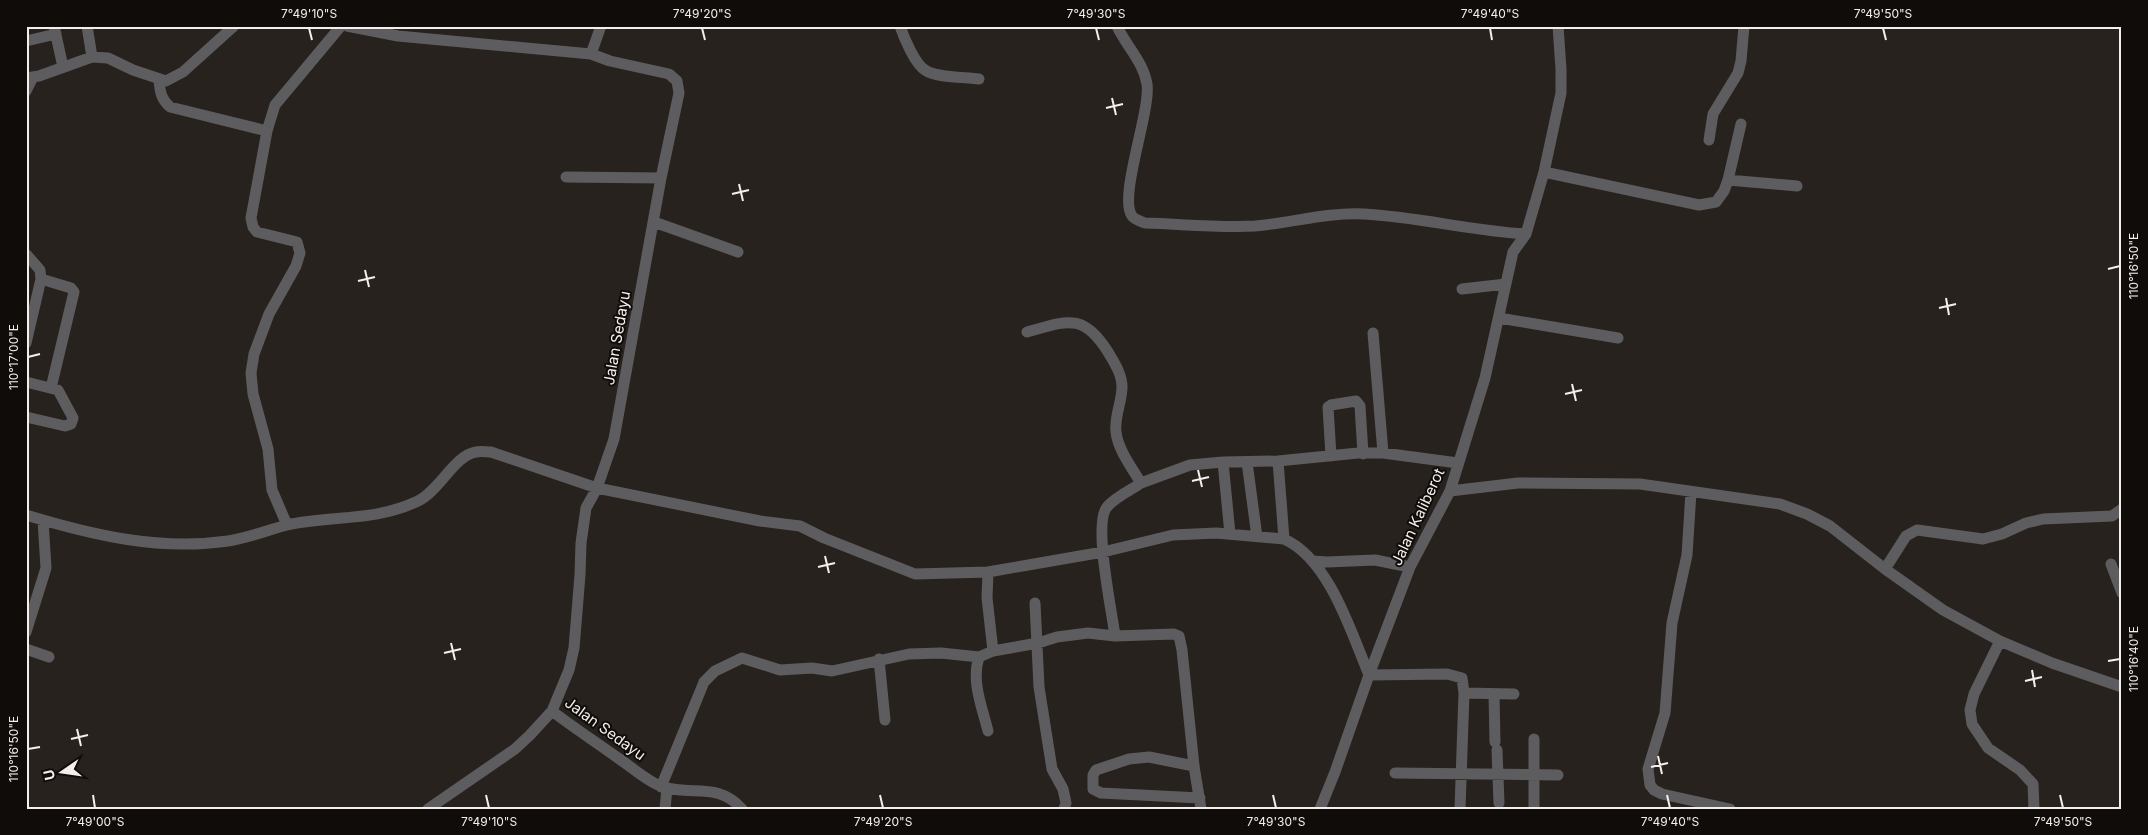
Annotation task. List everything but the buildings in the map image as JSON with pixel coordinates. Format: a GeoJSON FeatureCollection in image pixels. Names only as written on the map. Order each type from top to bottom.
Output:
{"type":"FeatureCollection","features":[{"type":"Feature","properties":{"kind":"street"},"geometry":{"type":"LineString","coordinates":[[87,26],[92,57]]}},
{"type":"Feature","properties":{"kind":"street"},"geometry":{"type":"LineString","coordinates":[[26,90],[30,78],[92,57],[108,58],[160,80],[172,79],[183,72],[234,26]]}},
{"type":"Feature","properties":{"kind":"street"},"geometry":{"type":"LineString","coordinates":[[287,525],[272,490],[268,449],[251,383],[254,354],[260,337],[269,314],[296,266],[300,253],[297,242],[257,232],[252,224],[267,131],[275,105],[341,26]]}},
{"type":"Feature","properties":{"kind":"street","name":"Jalan Sedayu"},"geometry":{"type":"LineString","coordinates":[[347,26],[398,36],[591,54],[610,61],[669,74],[677,81],[679,93],[661,178],[614,439],[597,488],[586,508],[580,542],[580,584],[572,659],[552,711],[582,735],[595,741],[664,787],[718,792],[727,796],[742,809]]}},
{"type":"Feature","properties":{"kind":"street"},"geometry":{"type":"LineString","coordinates":[[591,54],[601,26]]}},
{"type":"Feature","properties":{"kind":"street"},"geometry":{"type":"LineString","coordinates":[[900,26],[917,63],[925,70],[934,74],[979,79]]}},
{"type":"Feature","properties":{"kind":"street"},"geometry":{"type":"LineString","coordinates":[[1117,26],[1121,36],[1138,60],[1144,72],[1147,85],[1128,202],[1132,216],[1145,223],[1255,226],[1331,214],[1364,214],[1526,234]]}},
{"type":"Feature","properties":{"kind":"street","name":"Jalan Kaliberot"},"geometry":{"type":"LineString","coordinates":[[1320,809],[1410,567],[1450,491],[1485,378],[1513,252],[1526,234],[1544,172],[1561,93],[1558,26]]}},
{"type":"Feature","properties":{"kind":"street"},"geometry":{"type":"LineString","coordinates":[[1709,140],[1713,114],[1738,73],[1744,26]]}},
{"type":"Feature","properties":{"kind":"street"},"geometry":{"type":"LineString","coordinates":[[26,41],[55,30],[62,67]]}},
{"type":"Feature","properties":{"kind":"street"},"geometry":{"type":"LineString","coordinates":[[160,80],[160,95],[170,107],[267,131]]}},
{"type":"Feature","properties":{"kind":"street"},"geometry":{"type":"LineString","coordinates":[[1544,172],[1699,205],[1716,202],[1724,191],[1728,180],[1741,124]]}},
{"type":"Feature","properties":{"kind":"street"},"geometry":{"type":"LineString","coordinates":[[566,177],[661,178]]}},
{"type":"Feature","properties":{"kind":"street"},"geometry":{"type":"LineString","coordinates":[[1728,180],[1797,186]]}},
{"type":"Feature","properties":{"kind":"street"},"geometry":{"type":"LineString","coordinates":[[654,222],[738,252]]}},
{"type":"Feature","properties":{"kind":"street"},"geometry":{"type":"LineString","coordinates":[[26,254],[40,270],[41,279],[26,343]]}},
{"type":"Feature","properties":{"kind":"street"},"geometry":{"type":"LineString","coordinates":[[41,279],[71,288],[74,292],[51,388]]}},
{"type":"Feature","properties":{"kind":"street"},"geometry":{"type":"LineString","coordinates":[[1462,289],[1506,284]]}},
{"type":"Feature","properties":{"kind":"street"},"geometry":{"type":"LineString","coordinates":[[1498,318],[1618,338]]}},
{"type":"Feature","properties":{"kind":"street"},"geometry":{"type":"LineString","coordinates":[[1027,332],[1064,321],[1080,323],[1094,332],[1116,365],[1121,380],[1122,389],[1116,432],[1120,446],[1141,483]]}},
{"type":"Feature","properties":{"kind":"street"},"geometry":{"type":"LineString","coordinates":[[1373,333],[1383,453]]}},
{"type":"Feature","properties":{"kind":"street"},"geometry":{"type":"LineString","coordinates":[[26,382],[58,390],[72,414],[71,424],[65,426],[26,417]]}},
{"type":"Feature","properties":{"kind":"street"},"geometry":{"type":"LineString","coordinates":[[1331,456],[1328,407],[1356,401],[1360,406],[1363,454]]}},
{"type":"Feature","properties":{"kind":"street"},"geometry":{"type":"LineString","coordinates":[[26,515],[80,532],[129,540],[179,545],[230,541],[311,520],[354,518],[398,510],[424,498],[444,480],[460,460],[474,452],[491,452],[597,488],[760,521],[800,526],[824,538],[915,574],[988,572],[1103,552],[1173,535],[1230,534],[1284,538],[1312,561],[1333,591],[1369,675],[1454,675],[1462,678],[1464,693],[1460,809]]}},
{"type":"Feature","properties":{"kind":"street"},"geometry":{"type":"LineString","coordinates":[[1115,636],[1103,552],[1102,529],[1104,511],[1111,503],[1141,483],[1188,466],[1223,462],[1278,461],[1383,453],[1458,463]]}},
{"type":"Feature","properties":{"kind":"street"},"geometry":{"type":"LineString","coordinates":[[1278,461],[1284,538]]}},
{"type":"Feature","properties":{"kind":"street"},"geometry":{"type":"LineString","coordinates":[[1223,462],[1230,534]]}},
{"type":"Feature","properties":{"kind":"street"},"geometry":{"type":"LineString","coordinates":[[1247,462],[1257,537]]}},
{"type":"Feature","properties":{"kind":"street"},"geometry":{"type":"LineString","coordinates":[[1450,491],[1518,483],[1640,484],[1780,504],[1807,514],[1830,526],[1885,570],[1943,610],[2000,641],[2052,664],[2122,687]]}},
{"type":"Feature","properties":{"kind":"street"},"geometry":{"type":"LineString","coordinates":[[1691,492],[1687,555],[1672,623],[1665,713],[1648,768],[1648,777],[1654,790],[1662,794],[1730,809]]}},
{"type":"Feature","properties":{"kind":"street"},"geometry":{"type":"LineString","coordinates":[[1885,570],[1906,536],[1917,530],[1984,539],[2002,534],[2026,523],[2043,519],[2112,516],[2122,509]]}},
{"type":"Feature","properties":{"kind":"street"},"geometry":{"type":"LineString","coordinates":[[26,632],[46,568],[43,520]]}},
{"type":"Feature","properties":{"kind":"street"},"geometry":{"type":"LineString","coordinates":[[1312,561],[1375,560],[1410,567]]}},
{"type":"Feature","properties":{"kind":"street"},"geometry":{"type":"LineString","coordinates":[[2111,564],[2122,592]]}},
{"type":"Feature","properties":{"kind":"street"},"geometry":{"type":"LineString","coordinates":[[988,572],[987,598],[992,651]]}},
{"type":"Feature","properties":{"kind":"street"},"geometry":{"type":"LineString","coordinates":[[1035,603],[1039,687],[1050,760],[1053,773],[1063,789],[1065,797],[1064,809]]}},
{"type":"Feature","properties":{"kind":"street"},"geometry":{"type":"LineString","coordinates":[[665,809],[664,787],[700,690],[709,675],[742,658],[780,670],[812,668],[832,671],[909,654],[941,653],[979,657],[992,651],[1057,637],[1088,633],[1115,636],[1174,634],[1179,636],[1182,650],[1194,766],[1200,804],[1101,793],[1096,792],[1094,789],[1093,775],[1096,770],[1129,759],[1149,757],[1194,766]]}},
{"type":"Feature","properties":{"kind":"street"},"geometry":{"type":"LineString","coordinates":[[2000,641],[1974,694],[1970,710],[1972,724],[1988,748],[2020,770],[2033,784],[2034,809]]}},
{"type":"Feature","properties":{"kind":"street"},"geometry":{"type":"LineString","coordinates":[[26,649],[49,657]]}},
{"type":"Feature","properties":{"kind":"street"},"geometry":{"type":"LineString","coordinates":[[979,657],[976,666],[976,687],[988,731]]}},
{"type":"Feature","properties":{"kind":"street"},"geometry":{"type":"LineString","coordinates":[[880,659],[885,720]]}},
{"type":"Feature","properties":{"kind":"street"},"geometry":{"type":"LineString","coordinates":[[1464,693],[1514,694]]}},
{"type":"Feature","properties":{"kind":"street"},"geometry":{"type":"LineString","coordinates":[[1494,694],[1499,803]]}},
{"type":"Feature","properties":{"kind":"street"},"geometry":{"type":"LineString","coordinates":[[428,809],[515,748],[552,711]]}},
{"type":"Feature","properties":{"kind":"street"},"geometry":{"type":"LineString","coordinates":[[1534,739],[1534,808]]}},
{"type":"Feature","properties":{"kind":"street"},"geometry":{"type":"LineString","coordinates":[[1395,773],[1558,775]]}}]}
